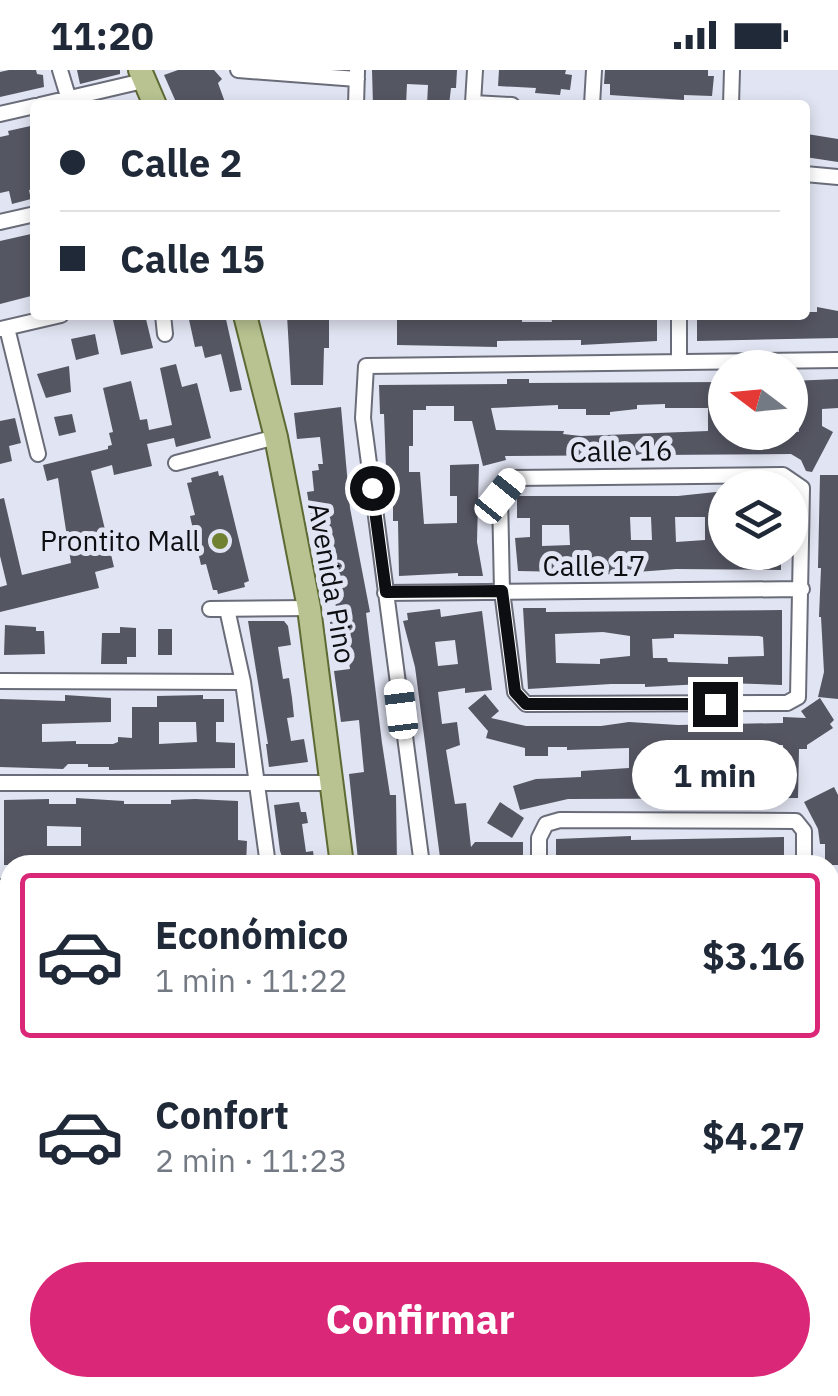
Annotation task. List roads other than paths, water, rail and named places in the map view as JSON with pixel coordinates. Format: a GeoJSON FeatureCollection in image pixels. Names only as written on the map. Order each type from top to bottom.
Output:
{"type":"FeatureCollection","features":[{"type":"Feature","properties":{"kind":"main road"},"geometry":{"type":"LineString","coordinates":[[141,76],[153,100]]}},
{"type":"Feature","properties":{"kind":"main road","name":"Avenida Pino"},"geometry":{"type":"LineString","coordinates":[[246,320],[276,437],[309,608],[341,855]]}},
{"type":"Feature","properties":{"kind":"street"},"geometry":{"type":"LineString","coordinates":[[60,70],[69,100]]}},
{"type":"Feature","properties":{"kind":"street"},"geometry":{"type":"LineString","coordinates":[[238,70],[357,75],[356,100]]}},
{"type":"Feature","properties":{"kind":"street"},"geometry":{"type":"LineString","coordinates":[[474,100],[476,70]]}},
{"type":"Feature","properties":{"kind":"street"},"geometry":{"type":"LineString","coordinates":[[592,100],[594,70]]}},
{"type":"Feature","properties":{"kind":"street"},"geometry":{"type":"LineString","coordinates":[[731,100],[732,70]]}},
{"type":"Feature","properties":{"kind":"street"},"geometry":{"type":"LineString","coordinates":[[75,100],[141,76]]}},
{"type":"Feature","properties":{"kind":"street"},"geometry":{"type":"LineString","coordinates":[[0,114],[30,108]]}},
{"type":"Feature","properties":{"kind":"street"},"geometry":{"type":"LineString","coordinates":[[810,174],[838,177]]}},
{"type":"Feature","properties":{"kind":"street"},"geometry":{"type":"LineString","coordinates":[[0,222],[30,215]]}},
{"type":"Feature","properties":{"kind":"street"},"geometry":{"type":"LineString","coordinates":[[38,454],[4,328],[39,320]]}},
{"type":"Feature","properties":{"kind":"street"},"geometry":{"type":"LineString","coordinates":[[164,320],[165,334]]}},
{"type":"Feature","properties":{"kind":"street"},"geometry":{"type":"LineString","coordinates":[[678,320],[679,360]]}},
{"type":"Feature","properties":{"kind":"street"},"geometry":{"type":"LineString","coordinates":[[421,855],[363,418],[366,366],[838,360]]}},
{"type":"Feature","properties":{"kind":"street"},"geometry":{"type":"LineString","coordinates":[[176,463],[276,437]]}},
{"type":"Feature","properties":{"kind":"street","name":"Calle 16"},"geometry":{"type":"LineString","coordinates":[[502,591],[500,496],[514,478],[783,474],[802,488],[802,590]]}},
{"type":"Feature","properties":{"kind":"street"},"geometry":{"type":"LineString","coordinates":[[502,591],[515,692],[526,704],[715,704],[787,703],[798,697],[802,590]]}},
{"type":"Feature","properties":{"kind":"street","name":"Calle 17"},"geometry":{"type":"LineString","coordinates":[[386,592],[802,590]]}},
{"type":"Feature","properties":{"kind":"street"},"geometry":{"type":"LineString","coordinates":[[210,609],[309,608]]}},
{"type":"Feature","properties":{"kind":"street"},"geometry":{"type":"LineString","coordinates":[[228,609],[243,682],[267,855]]}},
{"type":"Feature","properties":{"kind":"street"},"geometry":{"type":"LineString","coordinates":[[0,682],[243,682]]}},
{"type":"Feature","properties":{"kind":"street"},"geometry":{"type":"LineString","coordinates":[[0,783],[332,783]]}},
{"type":"Feature","properties":{"kind":"street"},"geometry":{"type":"LineString","coordinates":[[539,855],[538,838],[546,824],[560,820],[796,821],[804,831],[804,855]]}},
{"type":"Feature","properties":{"kind":"place","name":"Prontito Mall"},"geometry":{"type":"Point","coordinates":[220,541]}}]}
